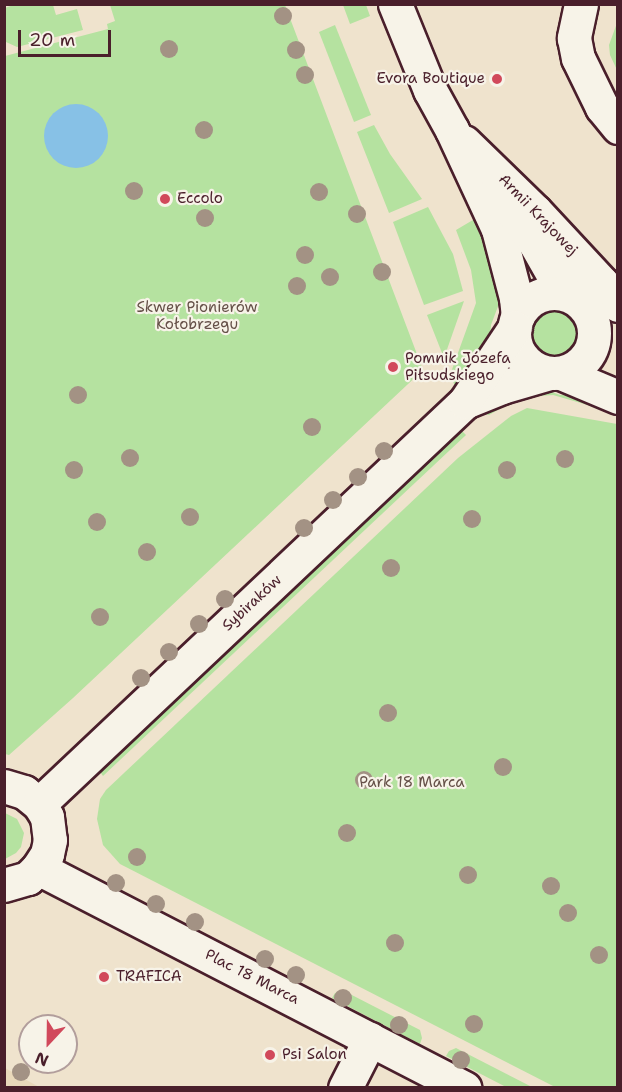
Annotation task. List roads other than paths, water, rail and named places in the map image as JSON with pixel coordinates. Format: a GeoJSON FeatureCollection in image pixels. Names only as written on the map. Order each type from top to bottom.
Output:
{"type":"FeatureCollection","features":[{"type":"Feature","properties":{"kind":"street","name":"Armii Krajowej"},"geometry":{"type":"LineString","coordinates":[[395,4],[429,90],[452,130],[498,230],[516,298],[516,321]]}},
{"type":"Feature","properties":{"kind":"street"},"geometry":{"type":"LineString","coordinates":[[581,4],[576,16],[574,38],[577,56],[602,107],[618,127]]}},
{"type":"Feature","properties":{"kind":"street","name":"Armii Krajowej"},"geometry":{"type":"LineString","coordinates":[[452,130],[535,243],[555,278],[574,298]]}},
{"type":"Feature","properties":{"kind":"street","name":"Armii Krajowej"},"geometry":{"type":"LineString","coordinates":[[452,130],[536,211],[602,283],[618,305]]}},
{"type":"Feature","properties":{"kind":"street"},"geometry":{"type":"LineString","coordinates":[[556,373],[581,364],[592,345],[606,345],[589,314],[574,298],[564,294],[542,295],[532,300],[516,321],[517,348],[523,357],[540,371],[556,373],[618,397]]}},
{"type":"Feature","properties":{"kind":"street","name":"Sybiraków"},"geometry":{"type":"LineString","coordinates":[[39,804],[465,402],[516,321]]}},
{"type":"Feature","properties":{"kind":"street","name":"Sybiraków"},"geometry":{"type":"LineString","coordinates":[[465,402],[502,387],[556,373]]}},
{"type":"Feature","properties":{"kind":"street"},"geometry":{"type":"LineString","coordinates":[[4,786],[24,792],[39,804],[47,817],[50,840],[47,854],[28,878],[4,885]]}},
{"type":"Feature","properties":{"kind":"street","name":"Plac 18 Marca"},"geometry":{"type":"LineString","coordinates":[[38,868],[465,1088]]}},
{"type":"Feature","properties":{"kind":"street"},"geometry":{"type":"LineString","coordinates":[[345,1088],[370,1039]]}},
{"type":"Feature","properties":{"kind":"water"},"geometry":{"type":"Polygon","coordinates":[[[76,104],[94,110],[102,118],[108,136],[102,154],[94,162],[76,168],[58,162],[50,154],[44,136],[50,118],[58,110],[76,104]]]}},
{"type":"Feature","properties":{"kind":"place","name":"Evora Boutique"},"geometry":{"type":"Point","coordinates":[497,79]}},
{"type":"Feature","properties":{"kind":"place","name":"Eccolo"},"geometry":{"type":"Point","coordinates":[165,199]}},
{"type":"Feature","properties":{"kind":"place","name":"Pomnik Józefa Piłsudskiego"},"geometry":{"type":"Point","coordinates":[393,367]}},
{"type":"Feature","properties":{"kind":"place","name":"TRAFICA"},"geometry":{"type":"Point","coordinates":[104,977]}},
{"type":"Feature","properties":{"kind":"place","name":"Psi Salon"},"geometry":{"type":"Point","coordinates":[270,1055]}},
{"type":"Feature","properties":{"kind":"park label","name":"Skwer Pionierów Kołobrzegu"},"geometry":{"type":"Point","coordinates":[197,316]}},
{"type":"Feature","properties":{"kind":"park label","name":"Park 18 Marca"},"geometry":{"type":"Point","coordinates":[412,783]}}]}
